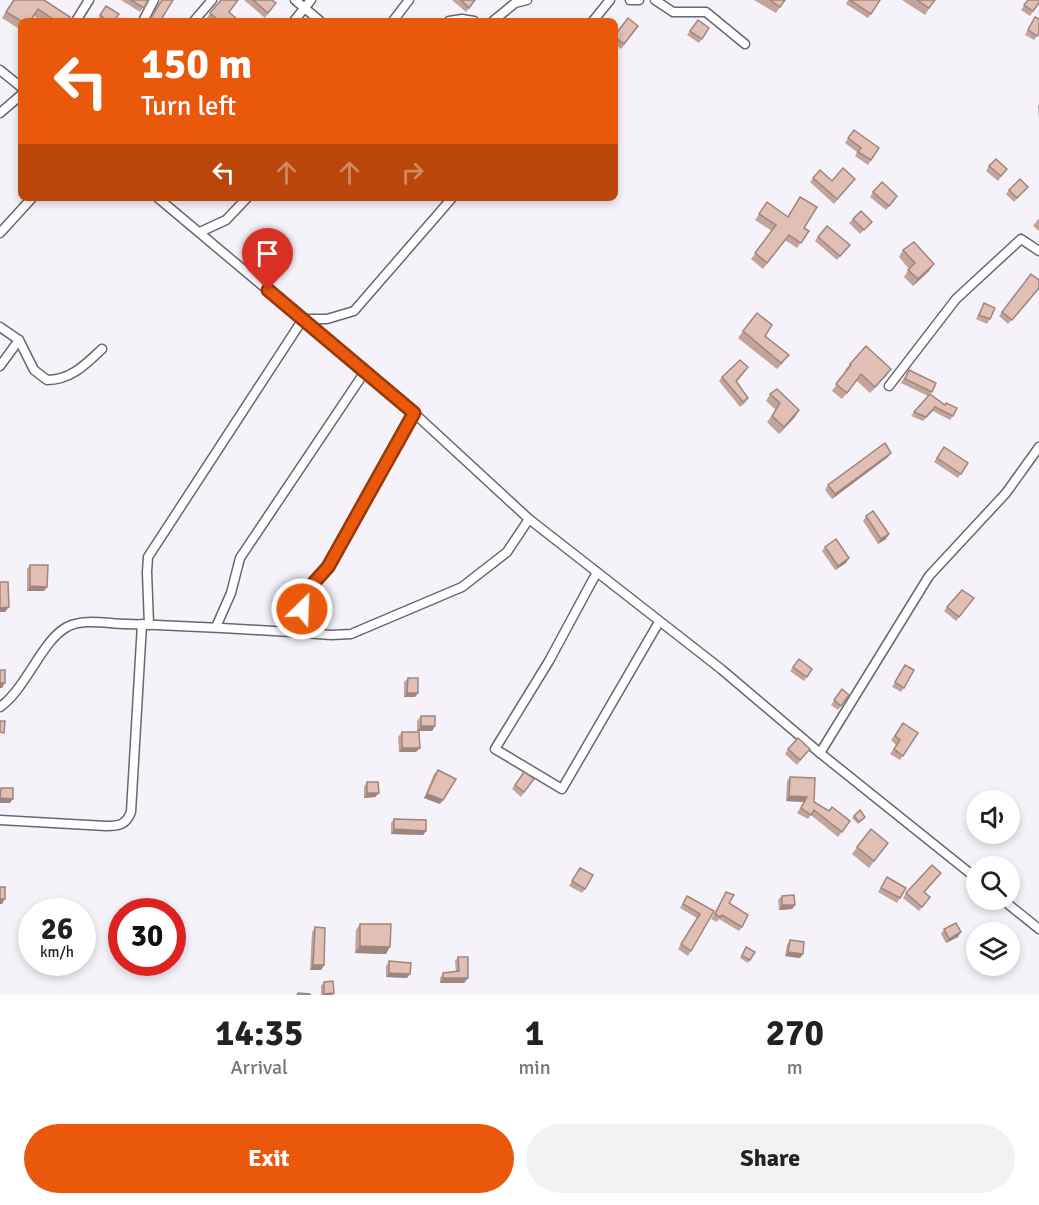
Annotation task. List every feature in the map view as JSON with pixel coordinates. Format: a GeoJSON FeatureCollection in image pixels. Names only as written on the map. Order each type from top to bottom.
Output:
{"type":"FeatureCollection","features":[{"type":"Feature","properties":{"kind":"street"},"geometry":{"type":"LineString","coordinates":[[78,18],[89,0]]}},
{"type":"Feature","properties":{"kind":"street"},"geometry":{"type":"LineString","coordinates":[[145,18],[154,0]]}},
{"type":"Feature","properties":{"kind":"street"},"geometry":{"type":"LineString","coordinates":[[197,18],[212,0]]}},
{"type":"Feature","properties":{"kind":"street"},"geometry":{"type":"LineString","coordinates":[[294,0],[317,18]]}},
{"type":"Feature","properties":{"kind":"street"},"geometry":{"type":"LineString","coordinates":[[297,18],[311,0]]}},
{"type":"Feature","properties":{"kind":"street"},"geometry":{"type":"LineString","coordinates":[[395,18],[409,0]]}},
{"type":"Feature","properties":{"kind":"street"},"geometry":{"type":"LineString","coordinates":[[497,18],[516,3],[527,0]]}},
{"type":"Feature","properties":{"kind":"street"},"geometry":{"type":"LineString","coordinates":[[596,18],[610,0]]}},
{"type":"Feature","properties":{"kind":"street"},"geometry":{"type":"LineString","coordinates":[[630,0],[639,0]]}},
{"type":"Feature","properties":{"kind":"street"},"geometry":{"type":"LineString","coordinates":[[655,0],[673,12],[706,12],[745,44]]}},
{"type":"Feature","properties":{"kind":"street"},"geometry":{"type":"LineString","coordinates":[[0,70],[18,85]]}},
{"type":"Feature","properties":{"kind":"street"},"geometry":{"type":"LineString","coordinates":[[0,113],[18,98]]}},
{"type":"Feature","properties":{"kind":"street"},"geometry":{"type":"LineString","coordinates":[[0,233],[29,201]]}},
{"type":"Feature","properties":{"kind":"street"},"geometry":{"type":"LineString","coordinates":[[162,201],[414,413],[529,519],[721,669],[820,753],[966,870]]}},
{"type":"Feature","properties":{"kind":"street"},"geometry":{"type":"LineString","coordinates":[[200,232],[226,220],[244,201]]}},
{"type":"Feature","properties":{"kind":"street"},"geometry":{"type":"LineString","coordinates":[[303,319],[327,319],[354,311],[449,201]]}},
{"type":"Feature","properties":{"kind":"street"},"geometry":{"type":"LineString","coordinates":[[889,386],[956,299],[1021,239],[1039,251]]}},
{"type":"Feature","properties":{"kind":"street"},"geometry":{"type":"LineString","coordinates":[[0,820],[120,826],[128,820],[131,812],[148,558],[303,319]]}},
{"type":"Feature","properties":{"kind":"street"},"geometry":{"type":"LineString","coordinates":[[0,327],[19,340],[34,370],[47,380],[67,377],[102,349]]}},
{"type":"Feature","properties":{"kind":"street"},"geometry":{"type":"LineString","coordinates":[[0,366],[19,340]]}},
{"type":"Feature","properties":{"kind":"street"},"geometry":{"type":"LineString","coordinates":[[216,627],[231,593],[240,558],[364,373]]}},
{"type":"Feature","properties":{"kind":"street"},"geometry":{"type":"LineString","coordinates":[[298,633],[303,598],[328,567],[414,413]]}},
{"type":"Feature","properties":{"kind":"street"},"geometry":{"type":"LineString","coordinates":[[820,753],[929,576],[1006,493],[1039,447]]}},
{"type":"Feature","properties":{"kind":"street"},"geometry":{"type":"LineString","coordinates":[[0,707],[20,686],[54,638],[67,627],[82,623],[145,624],[351,634],[462,588],[507,552],[529,519]]}},
{"type":"Feature","properties":{"kind":"street"},"geometry":{"type":"LineString","coordinates":[[597,572],[549,661],[495,749],[562,789],[659,622]]}},
{"type":"Feature","properties":{"kind":"street"},"geometry":{"type":"LineString","coordinates":[[1015,910],[1039,929]]}},
{"type":"Feature","properties":{"kind":"building"},"geometry":{"type":"Polygon","coordinates":[[[14,0],[44,0],[70,17],[52,18],[38,9],[32,18],[18,19],[6,12],[14,0]]]}},
{"type":"Feature","properties":{"kind":"building"},"geometry":{"type":"Polygon","coordinates":[[[131,0],[148,0],[144,8],[131,0]]]}},
{"type":"Feature","properties":{"kind":"building"},"geometry":{"type":"Polygon","coordinates":[[[162,0],[173,0],[162,18],[151,18],[162,0]]]}},
{"type":"Feature","properties":{"kind":"building"},"geometry":{"type":"Polygon","coordinates":[[[221,0],[238,0],[229,12],[236,18],[216,18],[210,13],[221,0]]]}},
{"type":"Feature","properties":{"kind":"building"},"geometry":{"type":"Polygon","coordinates":[[[253,0],[272,0],[276,3],[268,13],[253,0]]]}},
{"type":"Feature","properties":{"kind":"building"},"geometry":{"type":"Polygon","coordinates":[[[461,0],[475,0],[469,8],[461,0]]]}},
{"type":"Feature","properties":{"kind":"building"},"geometry":{"type":"Polygon","coordinates":[[[770,0],[785,0],[780,7],[770,0]]]}},
{"type":"Feature","properties":{"kind":"building"},"geometry":{"type":"Polygon","coordinates":[[[850,0],[880,0],[871,14],[850,0]]]}},
{"type":"Feature","properties":{"kind":"building"},"geometry":{"type":"Polygon","coordinates":[[[917,0],[935,0],[929,8],[917,0]]]}},
{"type":"Feature","properties":{"kind":"building"},"geometry":{"type":"Polygon","coordinates":[[[1028,0],[1039,0],[1033,11],[1024,5],[1028,0]]]}},
{"type":"Feature","properties":{"kind":"building"},"geometry":{"type":"Polygon","coordinates":[[[106,6],[119,14],[116,18],[104,18],[100,15],[106,6]]]}},
{"type":"Feature","properties":{"kind":"building"},"geometry":{"type":"Polygon","coordinates":[[[1035,17],[1039,19],[1037,36],[1028,30],[1035,17]]]}},
{"type":"Feature","properties":{"kind":"building"},"geometry":{"type":"Polygon","coordinates":[[[628,18],[638,26],[624,44],[618,39],[618,31],[628,18]]]}},
{"type":"Feature","properties":{"kind":"building"},"geometry":{"type":"Polygon","coordinates":[[[698,20],[709,28],[702,39],[690,31],[698,20]]]}},
{"type":"Feature","properties":{"kind":"building"},"geometry":{"type":"Polygon","coordinates":[[[854,130],[879,148],[871,160],[858,152],[861,148],[848,138],[854,130]]]}},
{"type":"Feature","properties":{"kind":"building"},"geometry":{"type":"Polygon","coordinates":[[[996,159],[1007,169],[1001,176],[989,166],[996,159]]]}},
{"type":"Feature","properties":{"kind":"building"},"geometry":{"type":"Polygon","coordinates":[[[843,168],[855,179],[837,199],[813,178],[820,170],[832,181],[843,168]]]}},
{"type":"Feature","properties":{"kind":"building"},"geometry":{"type":"Polygon","coordinates":[[[1020,179],[1028,187],[1017,198],[1009,190],[1020,179]]]}},
{"type":"Feature","properties":{"kind":"building"},"geometry":{"type":"Polygon","coordinates":[[[882,182],[897,196],[889,206],[873,192],[882,182]]]}},
{"type":"Feature","properties":{"kind":"building"},"geometry":{"type":"Polygon","coordinates":[[[800,197],[817,207],[804,228],[809,231],[801,243],[789,235],[767,263],[755,253],[776,225],[759,214],[767,202],[788,217],[800,197]]]}},
{"type":"Feature","properties":{"kind":"building"},"geometry":{"type":"Polygon","coordinates":[[[861,211],[872,222],[864,230],[853,219],[861,211]]]}},
{"type":"Feature","properties":{"kind":"building"},"geometry":{"type":"Polygon","coordinates":[[[827,226],[850,245],[840,256],[818,237],[827,226]]]}},
{"type":"Feature","properties":{"kind":"building"},"geometry":{"type":"Polygon","coordinates":[[[914,242],[934,264],[918,279],[908,270],[915,263],[903,250],[914,242]]]}},
{"type":"Feature","properties":{"kind":"building"},"geometry":{"type":"Polygon","coordinates":[[[1031,274],[1039,280],[1039,288],[1012,320],[1002,312],[1031,274]]]}},
{"type":"Feature","properties":{"kind":"building"},"geometry":{"type":"Polygon","coordinates":[[[984,303],[995,308],[990,319],[979,315],[984,303]]]}},
{"type":"Feature","properties":{"kind":"building"},"geometry":{"type":"Polygon","coordinates":[[[757,313],[772,325],[765,336],[789,355],[781,363],[743,331],[757,313]]]}},
{"type":"Feature","properties":{"kind":"building"},"geometry":{"type":"Polygon","coordinates":[[[866,346],[891,369],[875,387],[861,374],[847,393],[836,384],[866,346]]]}},
{"type":"Feature","properties":{"kind":"building"},"geometry":{"type":"Polygon","coordinates":[[[740,360],[748,367],[736,381],[748,398],[743,402],[722,377],[740,360]]]}},
{"type":"Feature","properties":{"kind":"building"},"geometry":{"type":"Polygon","coordinates":[[[909,370],[936,383],[932,392],[905,379],[909,370]]]}},
{"type":"Feature","properties":{"kind":"building"},"geometry":{"type":"Polygon","coordinates":[[[777,389],[799,410],[784,427],[772,416],[780,403],[770,394],[777,389]]]}},
{"type":"Feature","properties":{"kind":"building"},"geometry":{"type":"Polygon","coordinates":[[[930,394],[945,405],[946,403],[957,408],[953,416],[935,407],[926,417],[914,412],[930,394]]]}},
{"type":"Feature","properties":{"kind":"building"},"geometry":{"type":"Polygon","coordinates":[[[885,443],[891,453],[835,494],[828,485],[885,443]]]}},
{"type":"Feature","properties":{"kind":"building"},"geometry":{"type":"Polygon","coordinates":[[[944,447],[968,463],[961,474],[937,458],[944,447]]]}},
{"type":"Feature","properties":{"kind":"building"},"geometry":{"type":"Polygon","coordinates":[[[873,511],[889,534],[881,539],[866,516],[873,511]]]}},
{"type":"Feature","properties":{"kind":"building"},"geometry":{"type":"Polygon","coordinates":[[[836,539],[849,558],[838,566],[825,547],[836,539]]]}},
{"type":"Feature","properties":{"kind":"building"},"geometry":{"type":"Polygon","coordinates":[[[30,565],[48,565],[47,587],[30,586],[30,565]]]}},
{"type":"Feature","properties":{"kind":"building"},"geometry":{"type":"Polygon","coordinates":[[[0,582],[8,582],[9,607],[0,608],[0,582]]]}},
{"type":"Feature","properties":{"kind":"building"},"geometry":{"type":"Polygon","coordinates":[[[962,590],[974,598],[959,617],[947,607],[962,590]]]}},
{"type":"Feature","properties":{"kind":"building"},"geometry":{"type":"Polygon","coordinates":[[[799,659],[812,669],[807,677],[793,667],[799,659]]]}},
{"type":"Feature","properties":{"kind":"building"},"geometry":{"type":"Polygon","coordinates":[[[905,665],[914,670],[904,688],[895,682],[905,665]]]}},
{"type":"Feature","properties":{"kind":"building"},"geometry":{"type":"Polygon","coordinates":[[[0,670],[5,670],[5,683],[0,683],[0,670]]]}},
{"type":"Feature","properties":{"kind":"building"},"geometry":{"type":"Polygon","coordinates":[[[408,678],[418,678],[418,693],[407,693],[408,678]]]}},
{"type":"Feature","properties":{"kind":"building"},"geometry":{"type":"Polygon","coordinates":[[[842,689],[849,695],[841,706],[834,700],[842,689]]]}},
{"type":"Feature","properties":{"kind":"building"},"geometry":{"type":"Polygon","coordinates":[[[421,716],[435,716],[435,726],[421,726],[421,716]]]}},
{"type":"Feature","properties":{"kind":"building"},"geometry":{"type":"Polygon","coordinates":[[[0,721],[5,721],[4,733],[0,732],[0,721]]]}},
{"type":"Feature","properties":{"kind":"building"},"geometry":{"type":"Polygon","coordinates":[[[903,723],[918,733],[903,756],[894,749],[900,740],[895,736],[903,723]]]}},
{"type":"Feature","properties":{"kind":"building"},"geometry":{"type":"Polygon","coordinates":[[[402,732],[419,732],[420,748],[402,748],[402,732]]]}},
{"type":"Feature","properties":{"kind":"building"},"geometry":{"type":"Polygon","coordinates":[[[798,738],[810,749],[800,760],[788,749],[798,738]]]}},
{"type":"Feature","properties":{"kind":"building"},"geometry":{"type":"Polygon","coordinates":[[[438,770],[456,779],[443,800],[427,794],[438,770]]]}},
{"type":"Feature","properties":{"kind":"building"},"geometry":{"type":"Polygon","coordinates":[[[524,772],[534,779],[524,792],[515,785],[524,772]]]}},
{"type":"Feature","properties":{"kind":"building"},"geometry":{"type":"Polygon","coordinates":[[[790,777],[815,778],[814,802],[829,811],[832,807],[850,821],[842,832],[814,810],[811,815],[801,808],[807,797],[789,796],[790,777]]]}},
{"type":"Feature","properties":{"kind":"building"},"geometry":{"type":"Polygon","coordinates":[[[367,782],[378,782],[379,793],[367,793],[367,782]]]}},
{"type":"Feature","properties":{"kind":"building"},"geometry":{"type":"Polygon","coordinates":[[[1,788],[13,788],[13,799],[0,798],[1,788]]]}},
{"type":"Feature","properties":{"kind":"building"},"geometry":{"type":"Polygon","coordinates":[[[860,810],[865,817],[859,822],[854,816],[860,810]]]}},
{"type":"Feature","properties":{"kind":"building"},"geometry":{"type":"Polygon","coordinates":[[[394,819],[426,820],[426,831],[394,829],[394,819]]]}},
{"type":"Feature","properties":{"kind":"building"},"geometry":{"type":"Polygon","coordinates":[[[871,829],[888,843],[874,861],[857,847],[871,829]]]}},
{"type":"Feature","properties":{"kind":"building"},"geometry":{"type":"Polygon","coordinates":[[[932,865],[941,873],[924,892],[930,897],[922,907],[906,893],[932,865]]]}},
{"type":"Feature","properties":{"kind":"building"},"geometry":{"type":"Polygon","coordinates":[[[580,868],[593,875],[585,889],[572,881],[580,868]]]}},
{"type":"Feature","properties":{"kind":"building"},"geometry":{"type":"Polygon","coordinates":[[[887,877],[906,888],[900,898],[881,888],[887,877]]]}},
{"type":"Feature","properties":{"kind":"building"},"geometry":{"type":"Polygon","coordinates":[[[0,887],[5,887],[5,899],[0,899],[0,887]]]}},
{"type":"Feature","properties":{"kind":"building"},"geometry":{"type":"Polygon","coordinates":[[[726,892],[734,895],[729,903],[748,915],[742,927],[722,915],[720,917],[715,914],[726,892]]]}},
{"type":"Feature","properties":{"kind":"building"},"geometry":{"type":"Polygon","coordinates":[[[794,895],[795,905],[782,905],[782,896],[794,895]]]}},
{"type":"Feature","properties":{"kind":"building"},"geometry":{"type":"Polygon","coordinates":[[[687,896],[714,911],[691,951],[681,944],[700,914],[683,904],[687,896]]]}},
{"type":"Feature","properties":{"kind":"building"},"geometry":{"type":"Polygon","coordinates":[[[956,923],[961,932],[949,939],[944,929],[956,923]]]}},
{"type":"Feature","properties":{"kind":"building"},"geometry":{"type":"Polygon","coordinates":[[[360,924],[391,924],[390,947],[360,946],[360,924]]]}},
{"type":"Feature","properties":{"kind":"building"},"geometry":{"type":"Polygon","coordinates":[[[315,927],[325,928],[324,965],[313,965],[315,927]]]}},
{"type":"Feature","properties":{"kind":"building"},"geometry":{"type":"Polygon","coordinates":[[[790,940],[804,942],[803,954],[788,952],[790,940]]]}},
{"type":"Feature","properties":{"kind":"building"},"geometry":{"type":"Polygon","coordinates":[[[746,947],[755,952],[750,960],[742,956],[746,947]]]}},
{"type":"Feature","properties":{"kind":"building"},"geometry":{"type":"Polygon","coordinates":[[[458,957],[468,957],[468,978],[443,978],[443,973],[459,971],[458,957]]]}},
{"type":"Feature","properties":{"kind":"building"},"geometry":{"type":"Polygon","coordinates":[[[389,961],[411,963],[410,974],[389,973],[389,961]]]}},
{"type":"Feature","properties":{"kind":"building"},"geometry":{"type":"Polygon","coordinates":[[[333,981],[334,993],[324,994],[324,982],[333,981]]]}},
{"type":"Feature","properties":{"kind":"route"},"geometry":{"type":"LineString","coordinates":[[268,290],[414,413],[328,567],[303,598],[302,609]]}}]}
